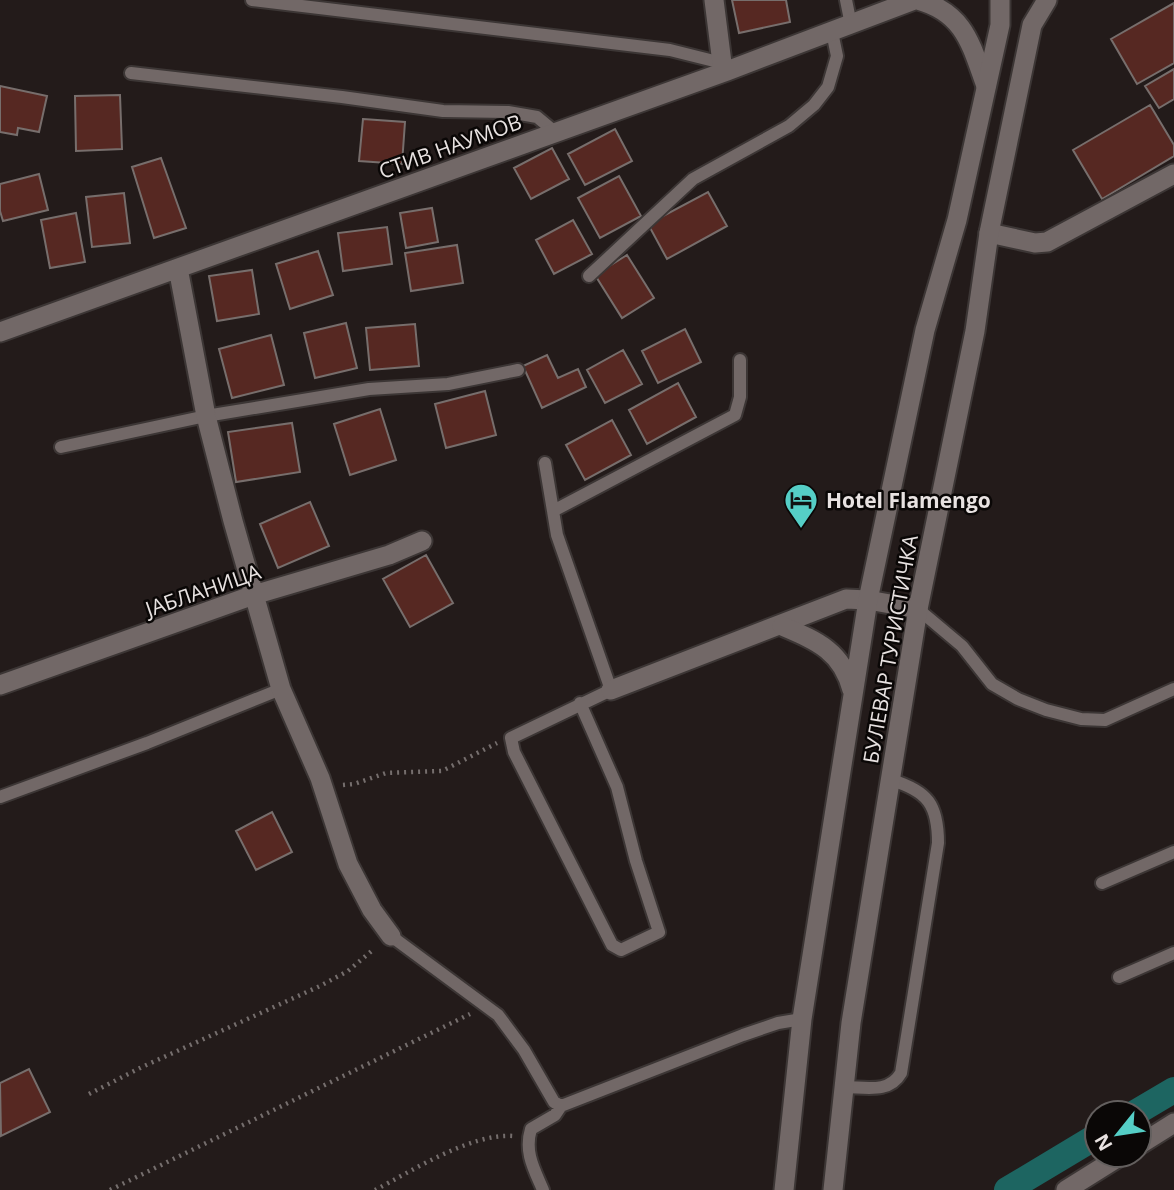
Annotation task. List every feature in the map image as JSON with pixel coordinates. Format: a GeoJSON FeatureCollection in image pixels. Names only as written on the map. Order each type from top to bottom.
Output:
{"type":"FeatureCollection","features":[{"type":"Feature","properties":{"kind":"street"},"geometry":{"type":"LineString","coordinates":[[714,0],[724,67]]}},
{"type":"Feature","properties":{"kind":"street"},"geometry":{"type":"LineString","coordinates":[[916,0],[948,12],[963,30],[986,86]]}},
{"type":"Feature","properties":{"kind":"street","name":"СТИВ НАУМОВ"},"geometry":{"type":"LineString","coordinates":[[0,332],[555,132],[724,67],[832,32],[916,0]]}},
{"type":"Feature","properties":{"kind":"street","name":"БУЛЕВАР ТУРИСТИЧКА"},"geometry":{"type":"LineString","coordinates":[[784,1190],[802,1019],[868,600],[925,330],[957,220],[1000,25],[1000,0]]}},
{"type":"Feature","properties":{"kind":"street","name":"БУЛЕВАР ТУРИСТИЧКА"},"geometry":{"type":"LineString","coordinates":[[832,1190],[851,1023],[918,609],[975,331],[989,233],[1032,25],[1047,0]]}},
{"type":"Feature","properties":{"kind":"street"},"geometry":{"type":"LineString","coordinates":[[989,233],[1035,243],[1046,242],[1174,174]]}},
{"type":"Feature","properties":{"kind":"street"},"geometry":{"type":"LineString","coordinates":[[178,268],[206,416],[281,689],[322,786],[348,864],[372,910],[391,936]]}},
{"type":"Feature","properties":{"kind":"street","name":"ЈАБЛАНИЦА"},"geometry":{"type":"LineString","coordinates":[[0,685],[254,595],[389,555],[422,541]]}},
{"type":"Feature","properties":{"kind":"street"},"geometry":{"type":"LineString","coordinates":[[611,690],[846,599],[918,609]]}},
{"type":"Feature","properties":{"kind":"street"},"geometry":{"type":"LineString","coordinates":[[782,626],[810,638],[835,655],[847,671],[853,692]]}},
{"type":"Feature","properties":{"kind":"street"},"geometry":{"type":"LineString","coordinates":[[1153,1136],[1174,1123]]}},
{"type":"Feature","properties":{"kind":"street"},"geometry":{"type":"LineString","coordinates":[[1066,1190],[1100,1169]]}},
{"type":"Feature","properties":{"kind":"lane"},"geometry":{"type":"LineString","coordinates":[[253,0],[670,50],[724,67]]}},
{"type":"Feature","properties":{"kind":"lane"},"geometry":{"type":"LineString","coordinates":[[846,0],[851,25]]}},
{"type":"Feature","properties":{"kind":"lane"},"geometry":{"type":"LineString","coordinates":[[589,276],[693,179],[789,126],[814,105],[828,87],[838,56],[832,32]]}},
{"type":"Feature","properties":{"kind":"lane"},"geometry":{"type":"LineString","coordinates":[[131,73],[443,111],[508,112],[537,117],[555,132]]}},
{"type":"Feature","properties":{"kind":"lane"},"geometry":{"type":"LineString","coordinates":[[553,511],[735,415],[740,397],[740,360]]}},
{"type":"Feature","properties":{"kind":"lane"},"geometry":{"type":"LineString","coordinates":[[61,447],[206,416],[369,389],[449,384],[518,370]]}},
{"type":"Feature","properties":{"kind":"lane"},"geometry":{"type":"LineString","coordinates":[[545,463],[556,535],[611,690],[580,703],[511,738],[513,752],[612,945],[621,950],[659,932],[636,861],[617,787],[580,703]]}},
{"type":"Feature","properties":{"kind":"lane"},"geometry":{"type":"LineString","coordinates":[[918,609],[962,646],[992,684],[1018,699],[1046,710],[1081,719],[1105,720],[1174,689]]}},
{"type":"Feature","properties":{"kind":"lane"},"geometry":{"type":"LineString","coordinates":[[0,797],[147,743],[281,689]]}},
{"type":"Feature","properties":{"kind":"lane"},"geometry":{"type":"LineString","coordinates":[[844,1087],[888,1087],[896,1082],[901,1073],[938,843],[936,812],[927,797],[891,780]]}},
{"type":"Feature","properties":{"kind":"lane"},"geometry":{"type":"LineString","coordinates":[[1102,883],[1174,852]]}},
{"type":"Feature","properties":{"kind":"lane"},"geometry":{"type":"LineString","coordinates":[[391,936],[498,1015],[524,1050],[554,1102],[561,1106]]}},
{"type":"Feature","properties":{"kind":"lane"},"geometry":{"type":"LineString","coordinates":[[1119,977],[1174,953]]}},
{"type":"Feature","properties":{"kind":"lane"},"geometry":{"type":"LineString","coordinates":[[543,1190],[529,1155],[528,1138],[531,1129],[555,1115],[561,1106],[743,1035],[778,1023],[802,1019]]}},
{"type":"Feature","properties":{"kind":"path"},"geometry":{"type":"LineString","coordinates":[[322,786],[354,784],[397,772],[442,771],[484,748],[511,738]]}},
{"type":"Feature","properties":{"kind":"path"},"geometry":{"type":"LineString","coordinates":[[89,1094],[348,971],[391,936]]}},
{"type":"Feature","properties":{"kind":"path"},"geometry":{"type":"LineString","coordinates":[[110,1190],[456,1023],[486,1005]]}},
{"type":"Feature","properties":{"kind":"path"},"geometry":{"type":"LineString","coordinates":[[375,1190],[445,1154],[485,1139],[510,1135],[528,1138]]}},
{"type":"Feature","properties":{"kind":"building"},"geometry":{"type":"Polygon","coordinates":[[[732,0],[786,0],[790,22],[739,33],[732,0]]]}},
{"type":"Feature","properties":{"kind":"building"},"geometry":{"type":"Polygon","coordinates":[[[1174,3],[1174,63],[1137,84],[1111,39],[1174,3]]]}},
{"type":"Feature","properties":{"kind":"building"},"geometry":{"type":"Polygon","coordinates":[[[1174,69],[1174,99],[1159,108],[1145,86],[1174,69]]]}},
{"type":"Feature","properties":{"kind":"building"},"geometry":{"type":"Polygon","coordinates":[[[0,86],[47,96],[39,132],[18,128],[17,135],[0,132],[0,86]]]}},
{"type":"Feature","properties":{"kind":"building"},"geometry":{"type":"Polygon","coordinates":[[[120,95],[122,149],[76,151],[75,96],[120,95]]]}},
{"type":"Feature","properties":{"kind":"building"},"geometry":{"type":"Polygon","coordinates":[[[1150,105],[1174,145],[1174,156],[1102,199],[1073,150],[1150,105]]]}},
{"type":"Feature","properties":{"kind":"building"},"geometry":{"type":"Polygon","coordinates":[[[363,119],[405,122],[402,164],[359,161],[363,119]]]}},
{"type":"Feature","properties":{"kind":"building"},"geometry":{"type":"Polygon","coordinates":[[[615,129],[632,161],[585,185],[568,154],[615,129]]]}},
{"type":"Feature","properties":{"kind":"building"},"geometry":{"type":"Polygon","coordinates":[[[552,148],[569,179],[531,199],[514,168],[552,148]]]}},
{"type":"Feature","properties":{"kind":"building"},"geometry":{"type":"Polygon","coordinates":[[[161,158],[186,228],[154,238],[132,167],[161,158]]]}},
{"type":"Feature","properties":{"kind":"building"},"geometry":{"type":"Polygon","coordinates":[[[39,174],[48,210],[3,221],[0,211],[0,184],[39,174]]]}},
{"type":"Feature","properties":{"kind":"building"},"geometry":{"type":"Polygon","coordinates":[[[619,176],[641,216],[600,238],[578,198],[619,176]]]}},
{"type":"Feature","properties":{"kind":"building"},"geometry":{"type":"Polygon","coordinates":[[[708,192],[727,226],[667,259],[648,224],[708,192]]]}},
{"type":"Feature","properties":{"kind":"building"},"geometry":{"type":"Polygon","coordinates":[[[124,193],[130,243],[92,247],[86,197],[124,193]]]}},
{"type":"Feature","properties":{"kind":"building"},"geometry":{"type":"Polygon","coordinates":[[[432,208],[438,242],[406,248],[400,213],[432,208]]]}},
{"type":"Feature","properties":{"kind":"building"},"geometry":{"type":"Polygon","coordinates":[[[76,213],[85,262],[50,268],[41,220],[76,213]]]}},
{"type":"Feature","properties":{"kind":"building"},"geometry":{"type":"Polygon","coordinates":[[[573,220],[592,254],[554,274],[536,240],[573,220]]]}},
{"type":"Feature","properties":{"kind":"building"},"geometry":{"type":"Polygon","coordinates":[[[387,227],[392,264],[343,271],[338,233],[387,227]]]}},
{"type":"Feature","properties":{"kind":"building"},"geometry":{"type":"Polygon","coordinates":[[[457,245],[463,283],[411,291],[405,253],[457,245]]]}},
{"type":"Feature","properties":{"kind":"building"},"geometry":{"type":"Polygon","coordinates":[[[318,251],[333,295],[290,309],[276,264],[318,251]]]}},
{"type":"Feature","properties":{"kind":"building"},"geometry":{"type":"Polygon","coordinates":[[[627,255],[654,298],[622,318],[595,275],[627,255]]]}},
{"type":"Feature","properties":{"kind":"building"},"geometry":{"type":"Polygon","coordinates":[[[252,270],[259,314],[217,321],[209,276],[252,270]]]}},
{"type":"Feature","properties":{"kind":"building"},"geometry":{"type":"Polygon","coordinates":[[[346,323],[357,368],[315,378],[304,333],[346,323]]]}},
{"type":"Feature","properties":{"kind":"building"},"geometry":{"type":"Polygon","coordinates":[[[415,324],[419,366],[370,370],[366,328],[415,324]]]}},
{"type":"Feature","properties":{"kind":"building"},"geometry":{"type":"Polygon","coordinates":[[[685,329],[701,362],[658,383],[642,351],[685,329]]]}},
{"type":"Feature","properties":{"kind":"building"},"geometry":{"type":"Polygon","coordinates":[[[271,335],[284,385],[232,398],[219,349],[271,335]]]}},
{"type":"Feature","properties":{"kind":"building"},"geometry":{"type":"Polygon","coordinates":[[[623,350],[642,384],[605,403],[587,370],[623,350]]]}},
{"type":"Feature","properties":{"kind":"building"},"geometry":{"type":"Polygon","coordinates":[[[547,355],[558,378],[578,369],[586,387],[542,408],[523,366],[547,355]]]}},
{"type":"Feature","properties":{"kind":"building"},"geometry":{"type":"Polygon","coordinates":[[[678,383],[696,417],[647,444],[629,410],[678,383]]]}},
{"type":"Feature","properties":{"kind":"building"},"geometry":{"type":"Polygon","coordinates":[[[485,391],[496,435],[446,448],[435,404],[485,391]]]}},
{"type":"Feature","properties":{"kind":"building"},"geometry":{"type":"Polygon","coordinates":[[[380,409],[396,460],[350,475],[334,424],[380,409]]]}},
{"type":"Feature","properties":{"kind":"building"},"geometry":{"type":"Polygon","coordinates":[[[612,420],[631,455],[585,480],[566,445],[612,420]]]}},
{"type":"Feature","properties":{"kind":"building"},"geometry":{"type":"Polygon","coordinates":[[[292,423],[300,472],[236,482],[228,432],[292,423]]]}},
{"type":"Feature","properties":{"kind":"building"},"geometry":{"type":"Polygon","coordinates":[[[310,502],[329,546],[278,568],[260,524],[310,502]]]}},
{"type":"Feature","properties":{"kind":"building"},"geometry":{"type":"Polygon","coordinates":[[[426,555],[453,603],[410,627],[383,579],[426,555]]]}},
{"type":"Feature","properties":{"kind":"building"},"geometry":{"type":"Polygon","coordinates":[[[272,812],[292,852],[256,870],[236,831],[272,812]]]}},
{"type":"Feature","properties":{"kind":"building"},"geometry":{"type":"Polygon","coordinates":[[[29,1069],[50,1112],[1,1136],[0,1083],[29,1069]]]}},
{"type":"Feature","properties":{"kind":"waterway"},"geometry":{"type":"LineString","coordinates":[[1153,1102],[1174,1090]]}},
{"type":"Feature","properties":{"kind":"waterway"},"geometry":{"type":"LineString","coordinates":[[1007,1190],[1083,1144]]}},
{"type":"Feature","properties":{"kind":"place","name":"Hotel Flamengo"},"geometry":{"type":"Point","coordinates":[801,530]}}]}
